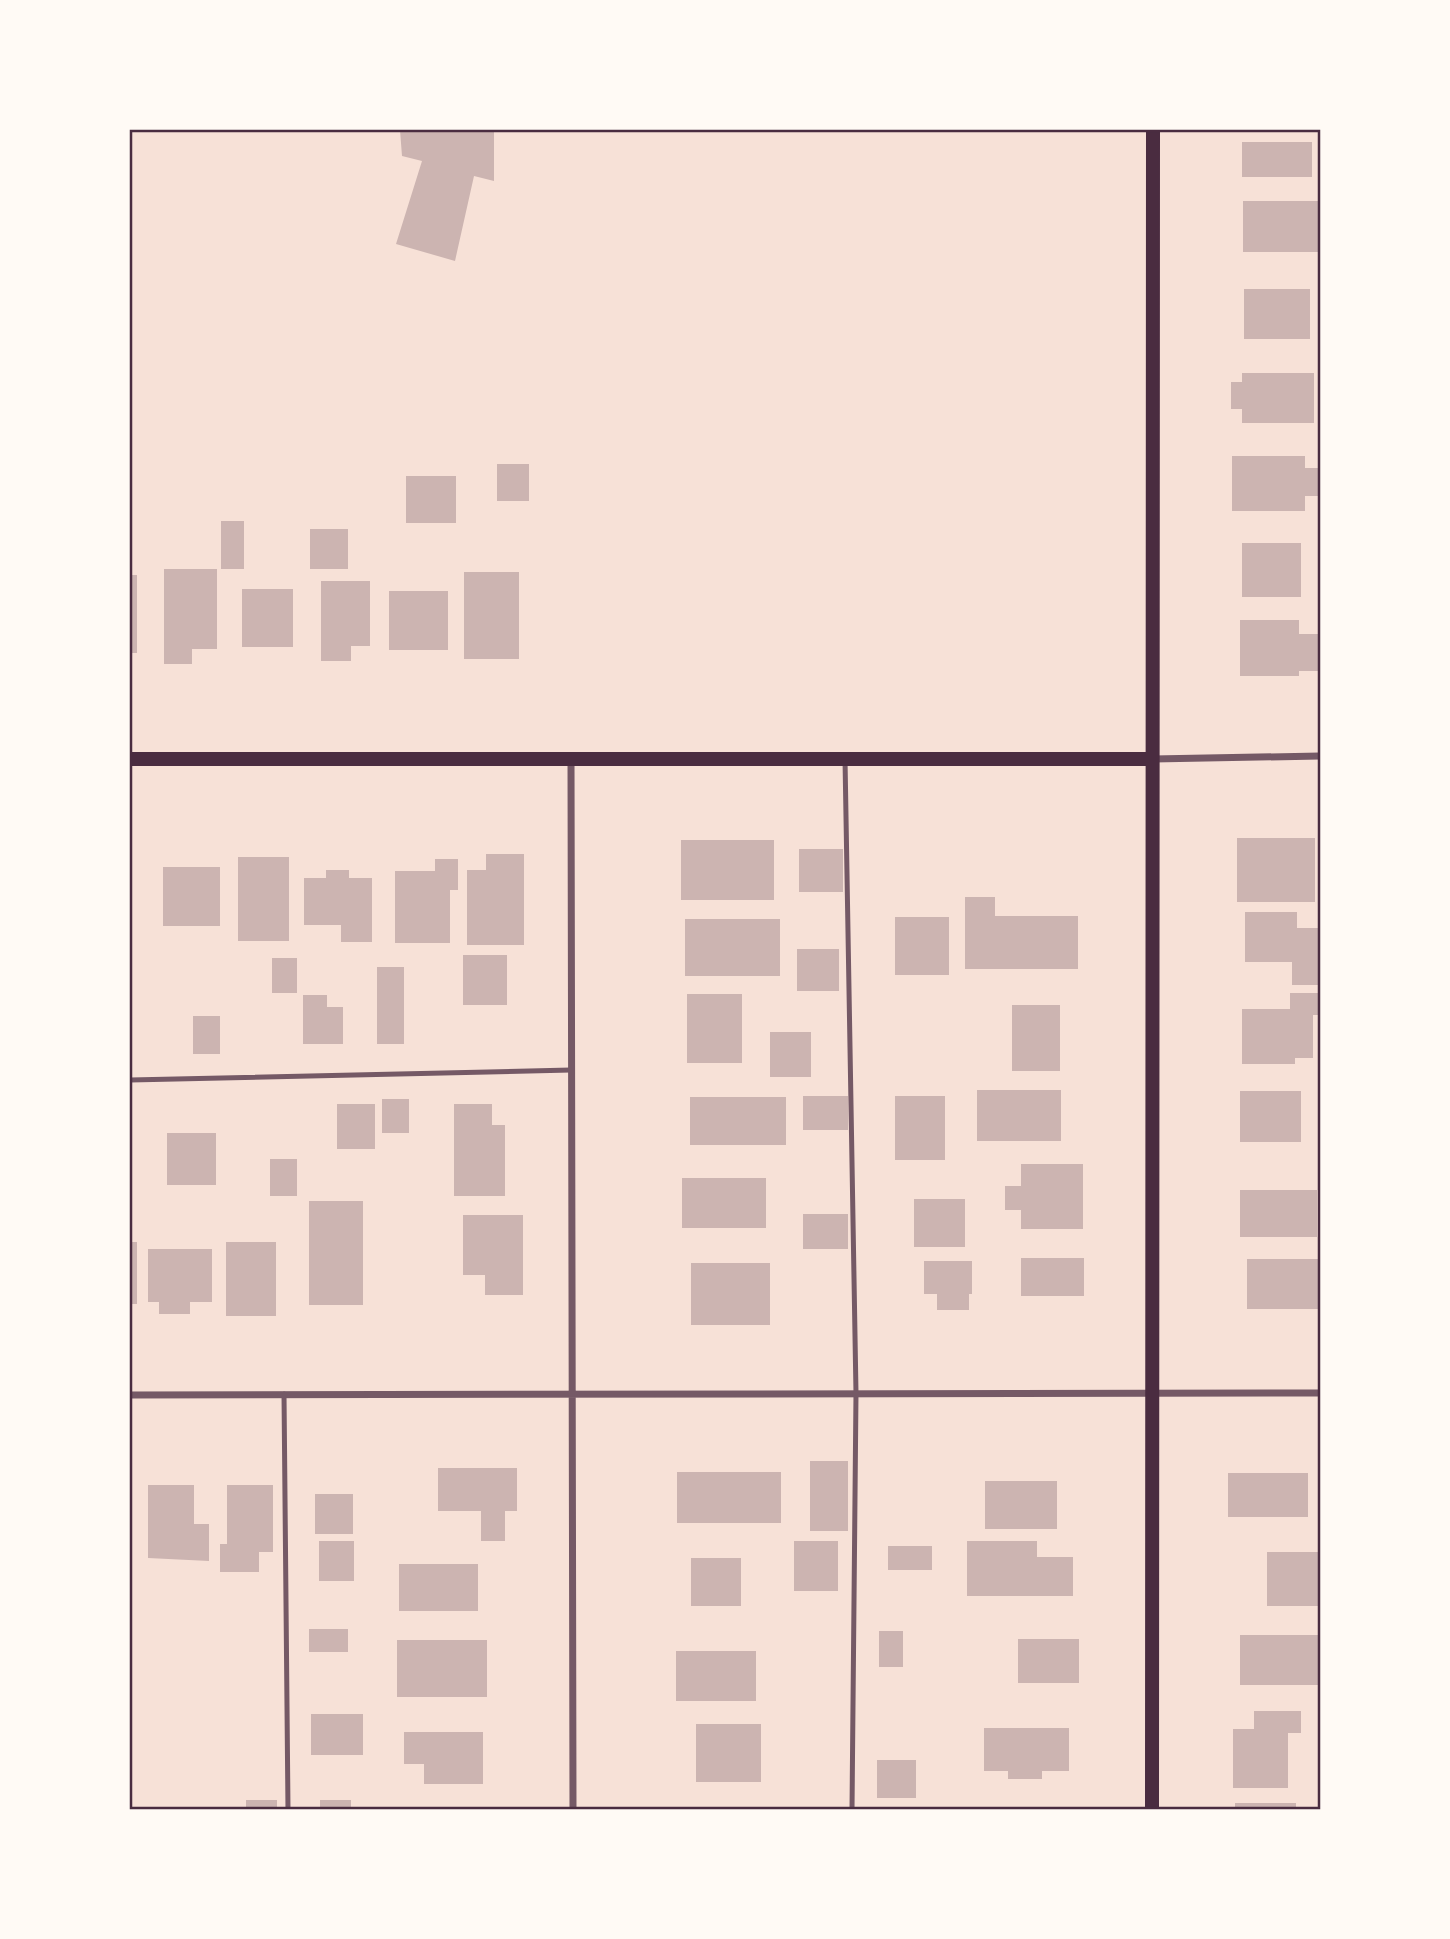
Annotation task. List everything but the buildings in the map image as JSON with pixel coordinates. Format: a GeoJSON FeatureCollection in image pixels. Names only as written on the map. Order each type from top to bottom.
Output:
{"type":"FeatureCollection","features":[{"type":"Feature","properties":{"kind":"main road"},"geometry":{"type":"LineString","coordinates":[[1152,1810],[1153,130]]}},
{"type":"Feature","properties":{"kind":"main road"},"geometry":{"type":"LineString","coordinates":[[130,759],[1152,759]]}},
{"type":"Feature","properties":{"kind":"street"},"geometry":{"type":"LineString","coordinates":[[1152,759],[1321,757]]}},
{"type":"Feature","properties":{"kind":"street"},"geometry":{"type":"LineString","coordinates":[[571,759],[573,1810]]}},
{"type":"Feature","properties":{"kind":"street"},"geometry":{"type":"LineString","coordinates":[[130,1395],[1321,1393]]}},
{"type":"Feature","properties":{"kind":"lane"},"geometry":{"type":"LineString","coordinates":[[845,759],[856,1393],[852,1810]]}},
{"type":"Feature","properties":{"kind":"lane"},"geometry":{"type":"LineString","coordinates":[[130,1080],[571,1070]]}},
{"type":"Feature","properties":{"kind":"lane"},"geometry":{"type":"LineString","coordinates":[[284,1394],[288,1810]]}}]}
